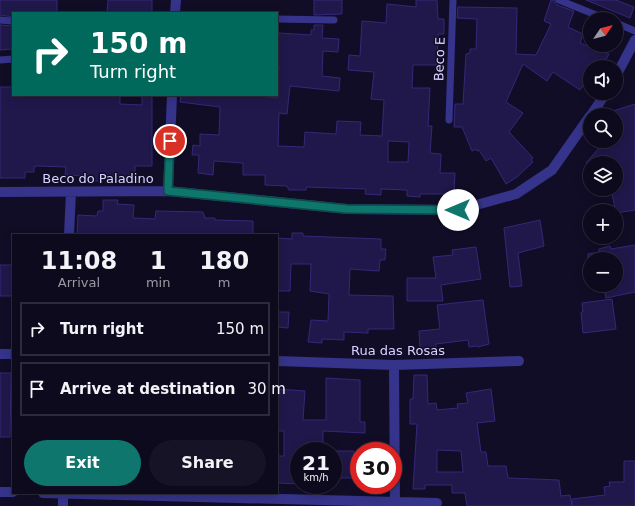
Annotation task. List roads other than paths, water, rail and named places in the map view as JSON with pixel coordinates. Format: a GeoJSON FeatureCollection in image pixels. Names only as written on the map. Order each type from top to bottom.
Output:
{"type":"FeatureCollection","features":[{"type":"Feature","properties":{"kind":"street"},"geometry":{"type":"LineString","coordinates":[[175,12],[176,0]]}},
{"type":"Feature","properties":{"kind":"street"},"geometry":{"type":"LineString","coordinates":[[623,63],[635,40]]}},
{"type":"Feature","properties":{"kind":"street"},"geometry":{"type":"LineString","coordinates":[[168,191],[172,96]]}},
{"type":"Feature","properties":{"kind":"street","name":"Beco do Paladino"},"geometry":{"type":"LineString","coordinates":[[0,192],[168,191],[347,209],[458,210],[516,194],[552,170],[583,126]]}},
{"type":"Feature","properties":{"kind":"street"},"geometry":{"type":"LineString","coordinates":[[69,234],[71,192]]}},
{"type":"Feature","properties":{"kind":"street"},"geometry":{"type":"LineString","coordinates":[[0,354],[12,354]]}},
{"type":"Feature","properties":{"kind":"street","name":"Rua das Rosas"},"geometry":{"type":"LineString","coordinates":[[278,361],[394,365],[519,361]]}},
{"type":"Feature","properties":{"kind":"street"},"geometry":{"type":"LineString","coordinates":[[394,365],[395,504]]}},
{"type":"Feature","properties":{"kind":"street"},"geometry":{"type":"LineString","coordinates":[[0,492],[12,492]]}},
{"type":"Feature","properties":{"kind":"street"},"geometry":{"type":"LineString","coordinates":[[63,494],[63,506]]}},
{"type":"Feature","properties":{"kind":"street"},"geometry":{"type":"LineString","coordinates":[[93,494],[395,504],[437,503]]}},
{"type":"Feature","properties":{"kind":"lane","name":"Beco E"},"geometry":{"type":"LineString","coordinates":[[449,120],[453,0]]}},
{"type":"Feature","properties":{"kind":"lane"},"geometry":{"type":"LineString","coordinates":[[559,0],[589,12]]}},
{"type":"Feature","properties":{"kind":"lane"},"geometry":{"type":"LineString","coordinates":[[278,19],[334,20]]}},
{"type":"Feature","properties":{"kind":"lane"},"geometry":{"type":"LineString","coordinates":[[0,20],[11,21]]}},
{"type":"Feature","properties":{"kind":"lane"},"geometry":{"type":"LineString","coordinates":[[623,26],[635,31]]}},
{"type":"Feature","properties":{"kind":"lane"},"geometry":{"type":"LineString","coordinates":[[0,60],[12,59]]}}]}
